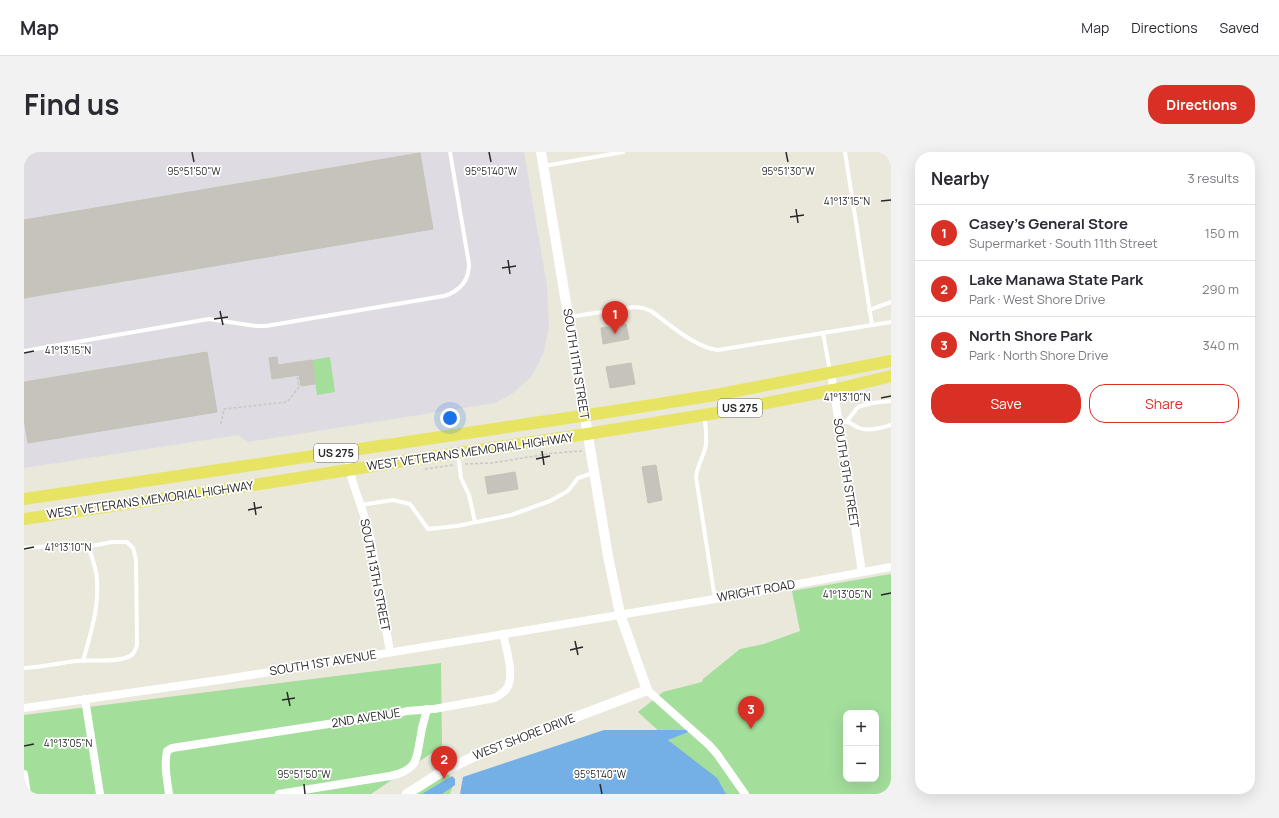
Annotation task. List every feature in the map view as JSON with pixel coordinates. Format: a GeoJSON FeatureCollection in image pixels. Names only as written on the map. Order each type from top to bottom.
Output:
{"type":"FeatureCollection","features":[{"type":"Feature","properties":{"kind":"main road","name":"WEST VETERANS MEMORIAL HIGHWAY"},"geometry":{"type":"LineString","coordinates":[[24,499],[584,416],[714,395],[891,361]]}},
{"type":"Feature","properties":{"kind":"main road","name":"WEST VETERANS MEMORIAL HIGHWAY"},"geometry":{"type":"LineString","coordinates":[[24,519],[252,486],[704,415],[833,390],[891,376]]}},
{"type":"Feature","properties":{"kind":"street","name":"SOUTH 11TH STREET"},"geometry":{"type":"LineString","coordinates":[[541,152],[608,556],[620,614],[647,690]]}},
{"type":"Feature","properties":{"kind":"street","name":"SOUTH 9TH STREET"},"geometry":{"type":"LineString","coordinates":[[830,373],[833,390],[842,421],[862,572]]}},
{"type":"Feature","properties":{"kind":"street","name":"SOUTH 13TH STREET"},"geometry":{"type":"LineString","coordinates":[[347,451],[350,470],[369,530],[390,652]]}},
{"type":"Feature","properties":{"kind":"street","name":"WRIGHT ROAD"},"geometry":{"type":"LineString","coordinates":[[620,614],[715,599],[891,567]]}},
{"type":"Feature","properties":{"kind":"street","name":"SOUTH 1ST AVENUE"},"geometry":{"type":"LineString","coordinates":[[24,708],[234,678],[620,614]]}},
{"type":"Feature","properties":{"kind":"street","name":"2ND AVENUE"},"geometry":{"type":"LineString","coordinates":[[169,794],[165,768],[167,751],[172,748],[494,698],[507,688],[510,681],[507,651],[503,634]]}},
{"type":"Feature","properties":{"kind":"street","name":"WEST SHORE DRIVE"},"geometry":{"type":"LineString","coordinates":[[407,794],[440,773],[483,752],[647,690]]}},
{"type":"Feature","properties":{"kind":"street"},"geometry":{"type":"LineString","coordinates":[[647,690],[709,744],[745,794]]}},
{"type":"Feature","properties":{"kind":"street"},"geometry":{"type":"LineString","coordinates":[[86,699],[100,794]]}},
{"type":"Feature","properties":{"kind":"street"},"geometry":{"type":"LineString","coordinates":[[279,794],[403,773],[413,764],[417,757],[420,734],[427,709]]}},
{"type":"Feature","properties":{"kind":"street"},"geometry":{"type":"LineString","coordinates":[[24,774],[27,794]]}},
{"type":"Feature","properties":{"kind":"lane"},"geometry":{"type":"LineString","coordinates":[[24,351],[209,319],[256,326],[266,326],[444,296],[453,293],[460,288],[465,281],[469,273],[469,264],[450,152]]}},
{"type":"Feature","properties":{"kind":"lane"},"geometry":{"type":"LineString","coordinates":[[544,166],[623,152]]}},
{"type":"Feature","properties":{"kind":"lane"},"geometry":{"type":"LineString","coordinates":[[845,152],[872,325]]}},
{"type":"Feature","properties":{"kind":"lane"},"geometry":{"type":"LineString","coordinates":[[890,152],[891,158]]}},
{"type":"Feature","properties":{"kind":"lane"},"geometry":{"type":"LineString","coordinates":[[869,310],[891,302]]}},
{"type":"Feature","properties":{"kind":"lane"},"geometry":{"type":"LineString","coordinates":[[569,317],[634,307],[642,308],[651,311],[699,345],[708,349],[718,350],[891,322]]}},
{"type":"Feature","properties":{"kind":"lane"},"geometry":{"type":"LineString","coordinates":[[823,333],[830,373]]}},
{"type":"Feature","properties":{"kind":"lane"},"geometry":{"type":"LineString","coordinates":[[891,401],[872,403],[858,407],[842,421],[861,428],[872,429],[891,425]]}},
{"type":"Feature","properties":{"kind":"lane"},"geometry":{"type":"LineString","coordinates":[[704,415],[706,439],[705,449],[696,477],[715,599]]}},
{"type":"Feature","properties":{"kind":"lane"},"geometry":{"type":"LineString","coordinates":[[458,454],[462,478],[469,495],[475,522]]}},
{"type":"Feature","properties":{"kind":"lane"},"geometry":{"type":"LineString","coordinates":[[360,505],[393,500],[410,504],[428,529],[457,526],[511,515],[550,501],[568,491],[578,478],[594,473]]}},
{"type":"Feature","properties":{"kind":"lane"},"geometry":{"type":"LineString","coordinates":[[24,548],[126,542],[133,548],[136,559],[137,645],[134,654],[126,658],[83,661],[24,668]]}},
{"type":"Feature","properties":{"kind":"lane"},"geometry":{"type":"LineString","coordinates":[[83,661],[95,616],[97,593],[96,572],[88,545]]}},
{"type":"Feature","properties":{"kind":"path"},"geometry":{"type":"LineString","coordinates":[[220,424],[224,409],[287,402],[299,387],[297,375]]}},
{"type":"Feature","properties":{"kind":"shaded area"},"geometry":{"type":"Polygon","coordinates":[[[24,152],[524,152],[547,286],[549,328],[543,354],[532,376],[513,393],[495,403],[248,442],[238,435],[24,468],[24,152]]]}},
{"type":"Feature","properties":{"kind":"green space"},"geometry":{"type":"Polygon","coordinates":[[[330,357],[335,392],[317,395],[312,360],[330,357]]]}},
{"type":"Feature","properties":{"kind":"green space"},"geometry":{"type":"Polygon","coordinates":[[[891,574],[891,794],[720,794],[675,746],[638,712],[663,692],[702,682],[703,679],[740,649],[764,644],[800,631],[792,591],[891,574]]]}},
{"type":"Feature","properties":{"kind":"green space"},"geometry":{"type":"Polygon","coordinates":[[[441,663],[442,746],[371,794],[24,794],[24,715],[441,663]]]}},
{"type":"Feature","properties":{"kind":"green space"},"geometry":{"type":"Polygon","coordinates":[[[449,774],[453,785],[450,794],[404,794],[449,774]]]}},
{"type":"Feature","properties":{"kind":"water"},"geometry":{"type":"Polygon","coordinates":[[[604,730],[693,730],[668,740],[717,778],[726,794],[460,794],[463,777],[604,730]]]}},
{"type":"Feature","properties":{"kind":"water"},"geometry":{"type":"Polygon","coordinates":[[[452,776],[455,779],[455,785],[442,794],[422,794],[452,776]]]}},
{"type":"Feature","properties":{"kind":"building"},"geometry":{"type":"Polygon","coordinates":[[[420,153],[433,229],[24,298],[24,220],[420,153]]]}},
{"type":"Feature","properties":{"kind":"building"},"geometry":{"type":"Polygon","coordinates":[[[626,324],[629,339],[603,344],[601,328],[626,324]]]}},
{"type":"Feature","properties":{"kind":"building"},"geometry":{"type":"Polygon","coordinates":[[[207,352],[217,412],[28,443],[24,419],[24,382],[207,352]]]}},
{"type":"Feature","properties":{"kind":"building"},"geometry":{"type":"Polygon","coordinates":[[[277,357],[278,365],[312,360],[315,384],[301,386],[299,375],[272,379],[269,358],[277,357]]]}},
{"type":"Feature","properties":{"kind":"building"},"geometry":{"type":"Polygon","coordinates":[[[631,363],[635,384],[610,388],[606,367],[631,363]]]}},
{"type":"Feature","properties":{"kind":"building"},"geometry":{"type":"Polygon","coordinates":[[[656,465],[662,500],[648,503],[642,467],[656,465]]]}},
{"type":"Feature","properties":{"kind":"building"},"geometry":{"type":"Polygon","coordinates":[[[515,472],[518,489],[488,494],[485,477],[515,472]]]}},
{"type":"Feature","properties":{"kind":"place","name":"Casey's General Store"},"geometry":{"type":"Point","coordinates":[615,334]}},
{"type":"Feature","properties":{"kind":"place","name":"North Shore Park"},"geometry":{"type":"Point","coordinates":[751,729]}},
{"type":"Feature","properties":{"kind":"place","name":"Lake Manawa State Park"},"geometry":{"type":"Point","coordinates":[444,779]}}]}
